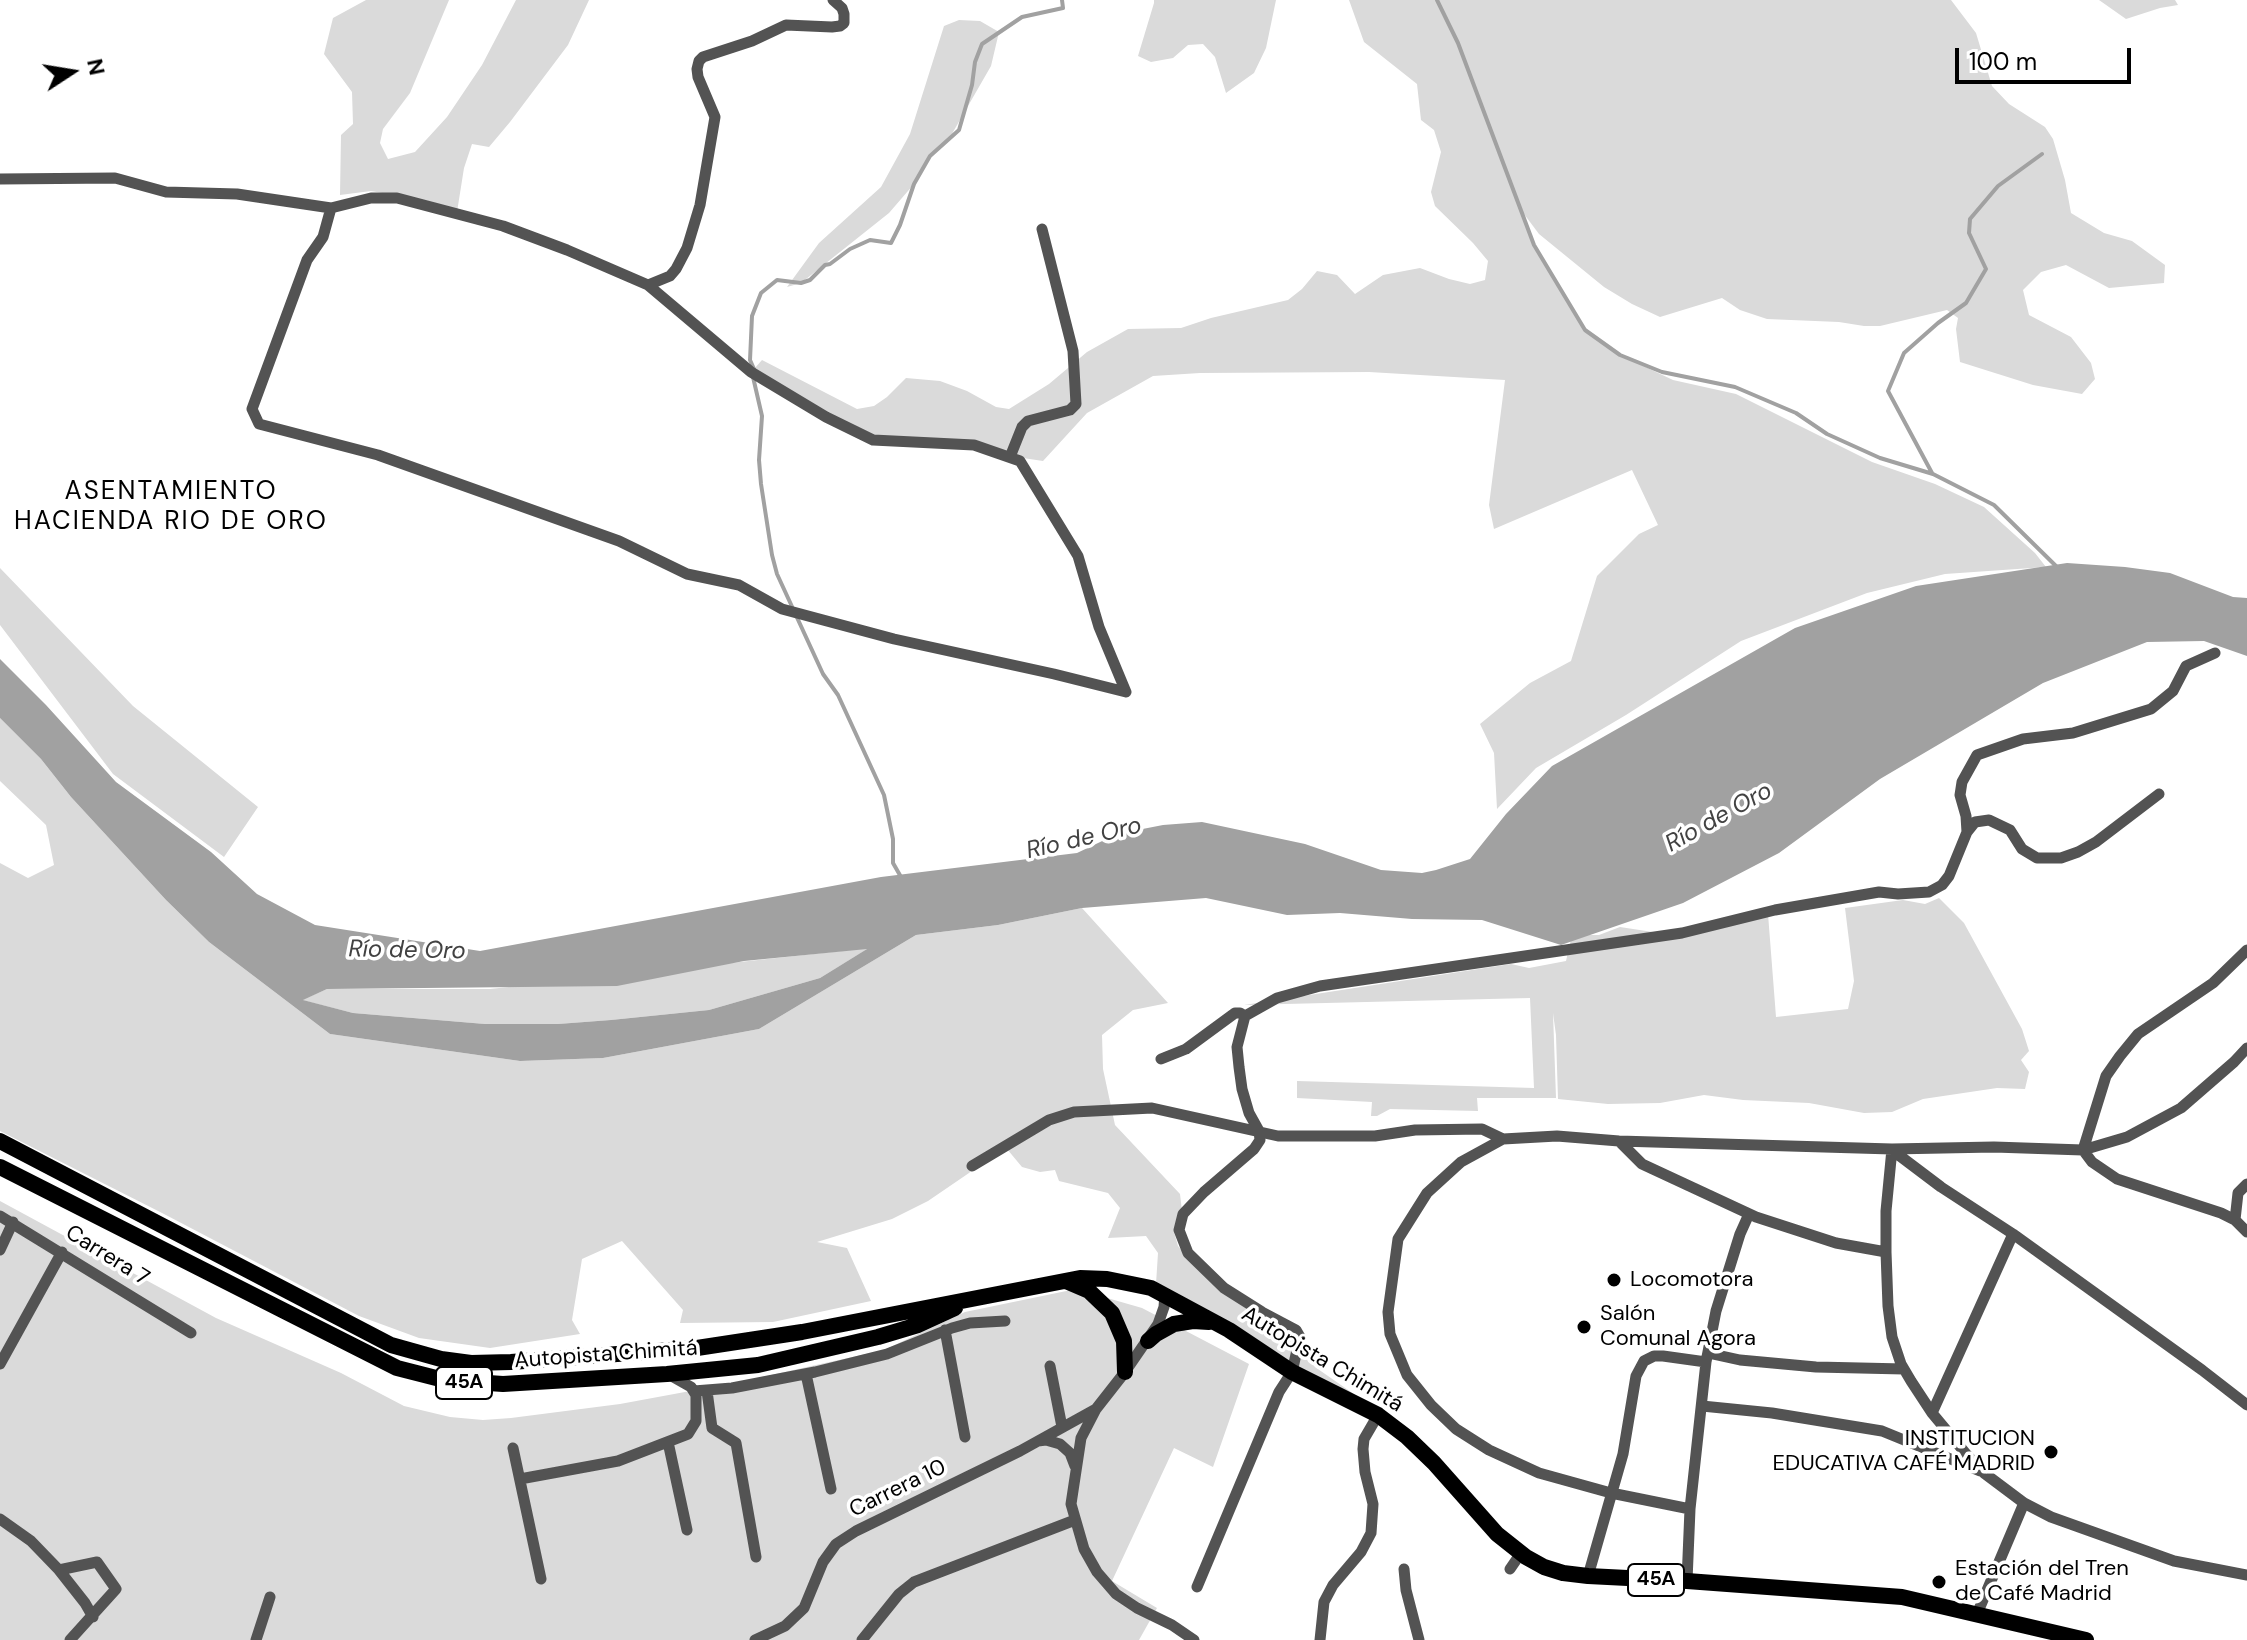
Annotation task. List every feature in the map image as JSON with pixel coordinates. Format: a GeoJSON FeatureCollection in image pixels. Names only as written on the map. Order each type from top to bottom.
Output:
{"type":"FeatureCollection","features":[{"type":"Feature","properties":{"kind":"highway","name":"Autopista Chimitá"},"geometry":{"type":"LineString","coordinates":[[0,1141],[391,1345],[441,1359],[471,1363],[697,1348],[802,1332],[1080,1278],[1107,1279],[1151,1288],[1229,1330],[1292,1372],[1378,1415],[1434,1463],[1497,1534],[1544,1567],[1588,1576],[1902,1597],[2086,1640]]}},
{"type":"Feature","properties":{"kind":"highway","name":"Autopista Chimitá"},"geometry":{"type":"LineString","coordinates":[[0,1167],[397,1368],[444,1380],[503,1384],[758,1365],[918,1325],[942,1316],[967,1301]]}},
{"type":"Feature","properties":{"kind":"highway"},"geometry":{"type":"LineString","coordinates":[[1058,1281],[1089,1291],[1112,1313],[1124,1341],[1125,1372]]}},
{"type":"Feature","properties":{"kind":"highway"},"geometry":{"type":"LineString","coordinates":[[1148,1341],[1164,1328],[1184,1322],[1203,1321],[1229,1330]]}},
{"type":"Feature","properties":{"kind":"street"},"geometry":{"type":"LineString","coordinates":[[648,285],[670,276],[676,269],[687,248],[700,205],[715,117],[698,77],[699,61],[786,25],[840,26],[844,23],[844,14],[833,0]]}},
{"type":"Feature","properties":{"kind":"street"},"geometry":{"type":"LineString","coordinates":[[0,179],[115,178],[166,192],[237,194],[331,208],[371,198],[397,198],[503,226],[648,285],[751,372],[826,417],[873,440],[974,445],[1020,461],[1078,556],[1099,627],[1126,692],[894,639],[782,609],[739,585],[687,574],[619,541],[378,455],[259,424],[252,409],[307,260],[323,237],[331,208]]}},
{"type":"Feature","properties":{"kind":"street"},"geometry":{"type":"LineString","coordinates":[[1010,457],[1022,427],[1028,421],[1070,410],[1076,404],[1073,351],[1042,229]]}},
{"type":"Feature","properties":{"kind":"street"},"geometry":{"type":"LineString","coordinates":[[1967,832],[1960,795],[1962,782],[1977,755],[2023,739],[2073,733],[2151,709],[2173,691],[2186,666],[2215,653]]}},
{"type":"Feature","properties":{"kind":"street"},"geometry":{"type":"LineString","coordinates":[[1197,1587],[1279,1392],[1292,1372],[1300,1337],[1296,1330],[1224,1288],[1188,1253],[1179,1230],[1183,1214],[1260,1140],[1242,1089],[1239,1067],[1237,1047],[1245,1016],[1277,998],[1320,986],[1682,933],[1768,912],[1879,892],[1929,892],[1942,885],[1949,876],[1967,832],[1975,822],[1989,820],[2010,830],[2022,849],[2037,858],[2061,858],[2096,842],[2159,794]]}},
{"type":"Feature","properties":{"kind":"street"},"geometry":{"type":"LineString","coordinates":[[2083,1150],[2106,1076],[2138,1034],[2213,983],[2247,950]]}},
{"type":"Feature","properties":{"kind":"street"},"geometry":{"type":"LineString","coordinates":[[1161,1059],[1186,1049],[1235,1013],[1245,1016]]}},
{"type":"Feature","properties":{"kind":"street"},"geometry":{"type":"LineString","coordinates":[[1690,1509],[1611,1493],[1539,1473],[1489,1450],[1456,1429],[1407,1375],[1390,1334],[1388,1312],[1398,1239],[1427,1193],[1461,1162],[1503,1139],[1557,1136],[1619,1141],[1892,1149],[1994,1147],[2083,1150],[2127,1137],[2181,1108],[2247,1048]]}},
{"type":"Feature","properties":{"kind":"street"},"geometry":{"type":"LineString","coordinates":[[2234,1062],[2247,1067]]}},
{"type":"Feature","properties":{"kind":"street"},"geometry":{"type":"LineString","coordinates":[[972,1166],[1049,1120],[1074,1112],[1152,1108],[1278,1136],[1375,1136],[1415,1130],[1482,1129],[1503,1139]]}},
{"type":"Feature","properties":{"kind":"street"},"geometry":{"type":"LineString","coordinates":[[1619,1141],[1642,1164],[1749,1214],[1836,1243],[1886,1252]]}},
{"type":"Feature","properties":{"kind":"street"},"geometry":{"type":"LineString","coordinates":[[1892,1149],[2247,1405]]}},
{"type":"Feature","properties":{"kind":"street"},"geometry":{"type":"LineString","coordinates":[[1892,1149],[1886,1211],[1888,1306],[1892,1337],[1904,1369],[1932,1413],[1984,1473],[2024,1503],[2051,1517],[2174,1561],[2247,1575]]}},
{"type":"Feature","properties":{"kind":"street"},"geometry":{"type":"LineString","coordinates":[[2083,1150],[2092,1162],[2117,1179],[2235,1220],[2247,1232]]}},
{"type":"Feature","properties":{"kind":"street"},"geometry":{"type":"LineString","coordinates":[[2235,1220],[2238,1193],[2247,1184]]}},
{"type":"Feature","properties":{"kind":"street"},"geometry":{"type":"LineString","coordinates":[[1687,1581],[1690,1509],[1707,1358],[1716,1311],[1749,1214]]}},
{"type":"Feature","properties":{"kind":"street","name":"Carrera 7"},"geometry":{"type":"LineString","coordinates":[[0,1216],[191,1333]]}},
{"type":"Feature","properties":{"kind":"street"},"geometry":{"type":"LineString","coordinates":[[0,1250],[13,1222]]}},
{"type":"Feature","properties":{"kind":"street"},"geometry":{"type":"LineString","coordinates":[[1932,1413],[2013,1234]]}},
{"type":"Feature","properties":{"kind":"street"},"geometry":{"type":"LineString","coordinates":[[0,1364],[62,1252]]}},
{"type":"Feature","properties":{"kind":"street"},"geometry":{"type":"LineString","coordinates":[[1165,1294],[1162,1316],[1148,1341],[1096,1409],[1081,1438],[1071,1504],[1084,1549],[1097,1572],[1116,1594],[1194,1640]]}},
{"type":"Feature","properties":{"kind":"street"},"geometry":{"type":"LineString","coordinates":[[667,1374],[700,1391],[806,1374],[887,1354],[970,1323],[1005,1321]]}},
{"type":"Feature","properties":{"kind":"street"},"geometry":{"type":"LineString","coordinates":[[945,1330],[965,1437]]}},
{"type":"Feature","properties":{"kind":"street"},"geometry":{"type":"LineString","coordinates":[[1588,1576],[1627,1436],[1636,1376],[1644,1361],[1663,1356],[1689,1361],[1707,1358],[1816,1367],[1904,1369]]}},
{"type":"Feature","properties":{"kind":"street"},"geometry":{"type":"LineString","coordinates":[[1050,1366],[1062,1427]]}},
{"type":"Feature","properties":{"kind":"street"},"geometry":{"type":"LineString","coordinates":[[806,1374],[831,1489]]}},
{"type":"Feature","properties":{"kind":"street"},"geometry":{"type":"LineString","coordinates":[[520,1479],[618,1461],[688,1434],[695,1427],[700,1391]]}},
{"type":"Feature","properties":{"kind":"street"},"geometry":{"type":"LineString","coordinates":[[700,1391],[712,1428],[736,1443],[756,1557]]}},
{"type":"Feature","properties":{"kind":"street"},"geometry":{"type":"LineString","coordinates":[[1702,1406],[1772,1413],[1882,1431],[1984,1473]]}},
{"type":"Feature","properties":{"kind":"street","name":"Carrera 10"},"geometry":{"type":"LineString","coordinates":[[755,1640],[785,1626],[804,1608],[823,1562],[836,1544],[1096,1409]]}},
{"type":"Feature","properties":{"kind":"street"},"geometry":{"type":"LineString","coordinates":[[1320,1640],[1324,1602],[1328,1593],[1361,1552],[1371,1533],[1373,1504],[1363,1449],[1364,1439],[1378,1415]]}},
{"type":"Feature","properties":{"kind":"street"},"geometry":{"type":"LineString","coordinates":[[1034,1443],[1046,1440],[1060,1444],[1070,1453],[1075,1466]]}},
{"type":"Feature","properties":{"kind":"street"},"geometry":{"type":"LineString","coordinates":[[668,1442],[687,1530]]}},
{"type":"Feature","properties":{"kind":"street"},"geometry":{"type":"LineString","coordinates":[[513,1448],[541,1579]]}},
{"type":"Feature","properties":{"kind":"street"},"geometry":{"type":"LineString","coordinates":[[1977,1614],[2024,1503]]}},
{"type":"Feature","properties":{"kind":"street"},"geometry":{"type":"LineString","coordinates":[[0,1519],[31,1541],[59,1570],[93,1617]]}},
{"type":"Feature","properties":{"kind":"street"},"geometry":{"type":"LineString","coordinates":[[862,1640],[899,1594],[914,1582],[1075,1520]]}},
{"type":"Feature","properties":{"kind":"street"},"geometry":{"type":"LineString","coordinates":[[1510,1569],[1521,1553]]}},
{"type":"Feature","properties":{"kind":"street"},"geometry":{"type":"LineString","coordinates":[[59,1570],[97,1562],[116,1589],[70,1640]]}},
{"type":"Feature","properties":{"kind":"street"},"geometry":{"type":"LineString","coordinates":[[1404,1569],[1419,1640]]}},
{"type":"Feature","properties":{"kind":"street"},"geometry":{"type":"LineString","coordinates":[[256,1640],[270,1597]]}},
{"type":"Feature","properties":{"kind":"shaded area"},"geometry":{"type":"Polygon","coordinates":[[[366,0],[449,0],[410,93],[383,129],[380,143],[388,159],[415,152],[447,117],[482,65],[516,0],[589,0],[568,45],[510,122],[489,147],[472,144],[464,168],[457,212],[428,201],[371,191],[340,195],[341,135],[353,124],[352,92],[324,54],[333,18],[366,0]]]}},
{"type":"Feature","properties":{"kind":"shaded area"},"geometry":{"type":"Polygon","coordinates":[[[1154,0],[1276,0],[1266,48],[1254,73],[1226,93],[1215,57],[1203,44],[1188,45],[1173,58],[1151,62],[1138,56],[1154,0]]]}},
{"type":"Feature","properties":{"kind":"shaded area"},"geometry":{"type":"Polygon","coordinates":[[[1349,0],[1951,0],[1976,33],[1992,86],[2009,104],[2045,127],[2053,139],[2071,213],[2104,233],[2132,241],[2165,265],[2164,283],[2109,288],[2066,265],[2041,272],[2023,290],[2029,315],[2071,337],[2091,363],[2095,379],[2082,394],[2033,385],[1960,362],[1956,329],[1958,318],[1947,310],[1880,326],[1864,326],[1767,319],[1740,310],[1722,298],[1660,317],[1604,287],[1539,234],[1521,210],[1534,245],[1585,330],[1620,355],[1673,380],[1736,394],[1872,462],[1935,484],[1984,507],[2035,553],[2046,567],[1945,574],[1867,593],[1741,641],[1536,768],[1497,809],[1494,753],[1480,724],[1530,683],[1571,661],[1597,576],[1639,534],[1658,525],[1632,470],[1494,529],[1489,505],[1505,380],[1369,372],[1153,376],[1087,413],[1043,461],[975,445],[876,437],[829,414],[754,369],[762,360],[857,409],[874,406],[906,378],[940,381],[996,407],[1009,409],[1049,384],[1087,352],[1128,329],[1181,328],[1288,300],[1317,271],[1337,275],[1355,294],[1383,275],[1420,268],[1470,284],[1485,280],[1488,261],[1435,206],[1431,192],[1441,152],[1434,130],[1421,120],[1417,84],[1364,42],[1349,0]]]}},
{"type":"Feature","properties":{"kind":"shaded area"},"geometry":{"type":"Polygon","coordinates":[[[2099,0],[2175,0],[2178,5],[2126,19],[2099,0]]]}},
{"type":"Feature","properties":{"kind":"shaded area"},"geometry":{"type":"Polygon","coordinates":[[[959,20],[980,21],[999,32],[991,66],[949,139],[930,156],[914,184],[889,213],[801,283],[787,287],[819,243],[881,187],[910,134],[944,26],[959,20]]]}},
{"type":"Feature","properties":{"kind":"shaded area"},"geometry":{"type":"Polygon","coordinates":[[[0,568],[133,706],[258,807],[224,857],[113,774],[0,625],[0,568]]]}},
{"type":"Feature","properties":{"kind":"shaded area"},"geometry":{"type":"Polygon","coordinates":[[[0,718],[41,759],[71,797],[166,900],[209,942],[330,1034],[520,1061],[603,1058],[759,1029],[916,935],[998,925],[1082,908],[1168,1003],[1133,1010],[1102,1035],[1103,1069],[1115,1125],[1180,1194],[1182,1211],[1174,1232],[1178,1246],[1188,1258],[1262,1308],[1283,1327],[1315,1367],[1377,1410],[1293,1370],[1156,1284],[1158,1253],[1146,1236],[1108,1238],[1120,1208],[1108,1193],[1059,1181],[1055,1170],[1040,1172],[1022,1167],[1002,1143],[969,1173],[928,1201],[892,1219],[817,1242],[847,1248],[871,1301],[773,1322],[680,1323],[683,1310],[622,1241],[582,1259],[572,1320],[580,1334],[490,1348],[419,1338],[359,1316],[0,1131],[0,863],[28,878],[54,865],[46,825],[0,781],[0,718]]]}},
{"type":"Feature","properties":{"kind":"shaded area"},"geometry":{"type":"Polygon","coordinates":[[[1939,898],[1964,923],[2022,1029],[2029,1051],[2021,1060],[2029,1072],[2025,1089],[1997,1088],[1923,1099],[1892,1112],[1864,1113],[1809,1103],[1704,1095],[1660,1103],[1608,1104],[1558,1099],[1553,1013],[1556,1098],[1477,1098],[1478,1111],[1390,1109],[1371,1116],[1372,1102],[1297,1098],[1297,1081],[1534,1088],[1530,998],[1244,1005],[1511,964],[1529,968],[1566,961],[1572,935],[1599,935],[1620,927],[1679,936],[1768,914],[1776,1017],[1848,1009],[1854,981],[1845,908],[1903,900],[1925,904],[1939,898]]]}},
{"type":"Feature","properties":{"kind":"shaded area"},"geometry":{"type":"Polygon","coordinates":[[[869,948],[820,978],[709,1010],[611,1020],[485,1024],[353,1013],[302,1000],[327,989],[490,989],[869,948]]]}},
{"type":"Feature","properties":{"kind":"shaded area"},"geometry":{"type":"Polygon","coordinates":[[[0,1201],[216,1318],[341,1373],[404,1406],[450,1417],[483,1420],[511,1418],[620,1404],[739,1382],[884,1350],[965,1312],[1076,1289],[1142,1308],[1249,1364],[1213,1467],[1174,1448],[1112,1581],[1157,1608],[1139,1640],[0,1640],[0,1201]]]}},
{"type":"Feature","properties":{"kind":"water","name":"Río de Oro"},"geometry":{"type":"Polygon","coordinates":[[[2067,563],[2170,573],[2233,597],[2247,598],[2247,656],[2204,641],[2147,642],[2043,683],[1880,779],[1779,853],[1683,903],[1561,945],[1482,920],[1412,919],[1340,913],[1287,915],[1206,898],[1082,908],[998,925],[916,935],[759,1029],[603,1058],[520,1061],[330,1034],[209,942],[166,900],[71,797],[41,759],[0,718],[0,659],[116,782],[211,852],[257,894],[315,925],[480,951],[881,877],[1077,853],[1117,834],[1163,825],[1202,822],[1305,844],[1381,870],[1422,873],[1436,870],[1470,859],[1506,814],[1552,766],[1795,628],[1916,586],[2067,563]],[[867,949],[744,961],[617,986],[327,989],[303,1000],[353,1013],[485,1024],[558,1024],[709,1010],[820,978],[867,949]]]}},
{"type":"Feature","properties":{"kind":"waterway"},"geometry":{"type":"LineString","coordinates":[[754,369],[750,360],[752,316],[761,293],[777,280],[801,283],[810,280],[825,265],[870,240],[891,243],[914,184],[930,156],[959,130],[982,44],[1022,17],[1063,8],[1062,0]]}},
{"type":"Feature","properties":{"kind":"waterway"},"geometry":{"type":"LineString","coordinates":[[1437,0],[1458,43],[1534,245],[1585,330],[1620,355],[1662,372],[1735,387],[1796,413],[1827,434],[1880,458],[1933,474],[1994,505],[2058,568]]}},
{"type":"Feature","properties":{"kind":"waterway"},"geometry":{"type":"LineString","coordinates":[[1932,473],[1888,391],[1904,353],[1966,303],[1986,269],[1969,233],[1970,219],[1998,186],[2042,154]]}},
{"type":"Feature","properties":{"kind":"waterway"},"geometry":{"type":"LineString","coordinates":[[753,377],[762,416],[761,484],[777,574],[884,795],[893,839],[893,863],[901,877]]}},
{"type":"Feature","properties":{"kind":"place","name":"Locomotora"},"geometry":{"type":"Point","coordinates":[1614,1280]}},
{"type":"Feature","properties":{"kind":"place","name":"Salón Comunal Agora"},"geometry":{"type":"Point","coordinates":[1584,1327]}},
{"type":"Feature","properties":{"kind":"place","name":"INSTITUCION EDUCATIVA CAFÉ MADRID"},"geometry":{"type":"Point","coordinates":[2051,1452]}},
{"type":"Feature","properties":{"kind":"place","name":"Estación del Tren de Café Madrid"},"geometry":{"type":"Point","coordinates":[1939,1582]}},
{"type":"Feature","properties":{"kind":"district","name":"ASENTAMIENTO HACIENDA RIO DE ORO"},"geometry":{"type":"Point","coordinates":[171,507]}}]}
